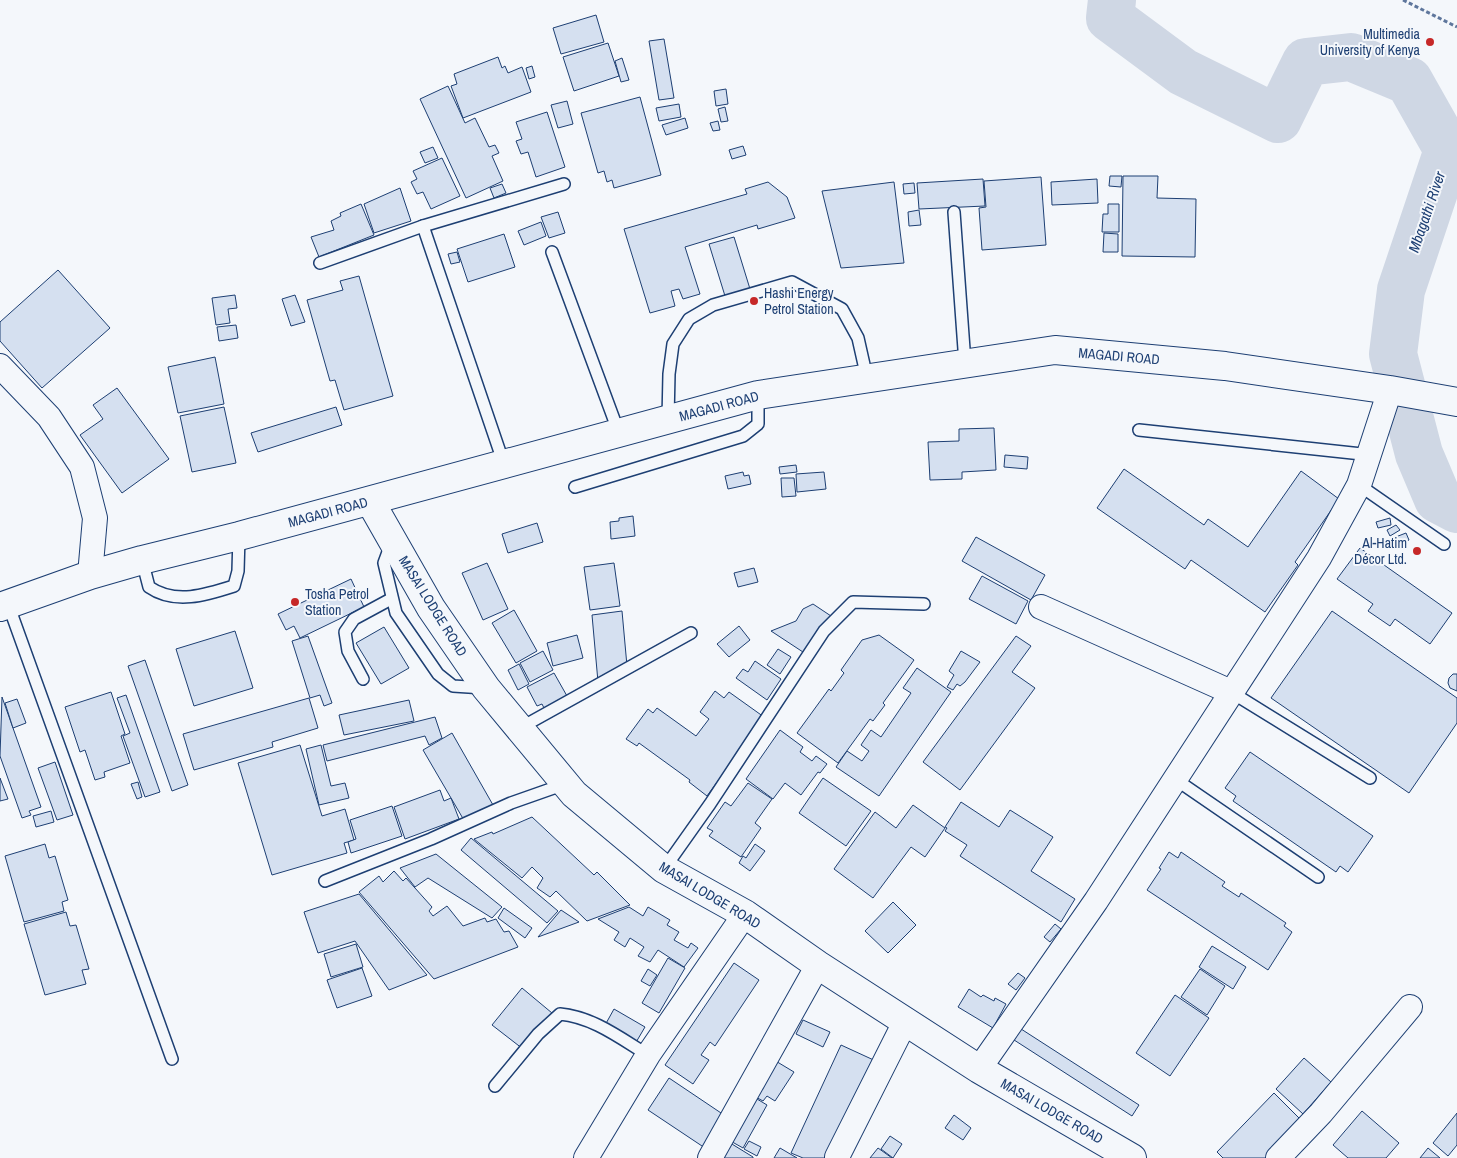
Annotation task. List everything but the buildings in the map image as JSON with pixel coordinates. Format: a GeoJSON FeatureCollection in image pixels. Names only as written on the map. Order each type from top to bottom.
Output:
{"type":"FeatureCollection","features":[{"type":"Feature","properties":{"kind":"main road","name":"MAGADI ROAD"},"geometry":{"type":"LineString","coordinates":[[4,606],[90,575],[142,560],[370,501],[758,395],[1055,350],[1225,366],[1391,390],[1457,402]]}},
{"type":"Feature","properties":{"kind":"main road","name":"MASAI LODGE ROAD"},"geometry":{"type":"LineString","coordinates":[[370,501],[431,608],[486,688],[518,729],[574,794],[664,869],[745,914],[818,965],[980,1068],[1132,1158]]}},
{"type":"Feature","properties":{"kind":"street"},"geometry":{"type":"LineString","coordinates":[[2,371],[49,417],[82,467],[95,518],[90,575]]}},
{"type":"Feature","properties":{"kind":"street"},"geometry":{"type":"LineString","coordinates":[[980,1068],[1096,901],[1319,558],[1359,485],[1391,390]]}},
{"type":"Feature","properties":{"kind":"street"},"geometry":{"type":"LineString","coordinates":[[1040,607],[1231,692]]}},
{"type":"Feature","properties":{"kind":"street"},"geometry":{"type":"LineString","coordinates":[[586,1158],[648,1054],[745,914]]}},
{"type":"Feature","properties":{"kind":"street"},"geometry":{"type":"LineString","coordinates":[[710,1158],[818,965]]}},
{"type":"Feature","properties":{"kind":"street"},"geometry":{"type":"LineString","coordinates":[[1278,1158],[1321,1113],[1410,1007]]}},
{"type":"Feature","properties":{"kind":"street"},"geometry":{"type":"LineString","coordinates":[[837,1157],[906,1020]]}},
{"type":"Feature","properties":{"kind":"lane"},"geometry":{"type":"LineString","coordinates":[[320,263],[423,226],[564,184]]}},
{"type":"Feature","properties":{"kind":"lane"},"geometry":{"type":"LineString","coordinates":[[954,212],[966,363]]}},
{"type":"Feature","properties":{"kind":"lane"},"geometry":{"type":"LineString","coordinates":[[423,226],[504,464]]}},
{"type":"Feature","properties":{"kind":"lane"},"geometry":{"type":"LineString","coordinates":[[552,252],[619,433]]}},
{"type":"Feature","properties":{"kind":"lane"},"geometry":{"type":"LineString","coordinates":[[668,419],[669,374],[673,344],[689,319],[713,305],[792,282],[842,310],[858,338],[868,378]]}},
{"type":"Feature","properties":{"kind":"lane"},"geometry":{"type":"LineString","coordinates":[[575,487],[742,436],[758,424],[758,395]]}},
{"type":"Feature","properties":{"kind":"lane"},"geometry":{"type":"LineString","coordinates":[[1139,430],[1370,455]]}},
{"type":"Feature","properties":{"kind":"lane"},"geometry":{"type":"LineString","coordinates":[[1359,485],[1444,544]]}},
{"type":"Feature","properties":{"kind":"lane"},"geometry":{"type":"LineString","coordinates":[[142,560],[149,586],[158,593],[176,598],[214,593],[234,586],[238,571],[239,536]]}},
{"type":"Feature","properties":{"kind":"lane"},"geometry":{"type":"LineString","coordinates":[[393,541],[384,563],[390,598],[396,613],[438,674],[453,686],[486,688]]}},
{"type":"Feature","properties":{"kind":"lane"},"geometry":{"type":"LineString","coordinates":[[363,678],[348,651],[345,632],[354,619],[390,598]]}},
{"type":"Feature","properties":{"kind":"lane"},"geometry":{"type":"LineString","coordinates":[[664,869],[710,804],[824,631],[853,602],[924,604]]}},
{"type":"Feature","properties":{"kind":"lane"},"geometry":{"type":"LineString","coordinates":[[4,606],[172,1059]]}},
{"type":"Feature","properties":{"kind":"lane"},"geometry":{"type":"LineString","coordinates":[[518,729],[691,632]]}},
{"type":"Feature","properties":{"kind":"lane"},"geometry":{"type":"LineString","coordinates":[[1231,692],[1370,778]]}},
{"type":"Feature","properties":{"kind":"lane"},"geometry":{"type":"LineString","coordinates":[[1175,779],[1318,877]]}},
{"type":"Feature","properties":{"kind":"lane"},"geometry":{"type":"LineString","coordinates":[[325,881],[431,840],[512,803],[566,783]]}},
{"type":"Feature","properties":{"kind":"lane"},"geometry":{"type":"LineString","coordinates":[[496,1086],[538,1034],[560,1014],[590,1020],[648,1054]]}},
{"type":"Feature","properties":{"kind":"path"},"geometry":{"type":"LineString","coordinates":[[1403,0],[1457,27]]}},
{"type":"Feature","properties":{"kind":"waterway","name":"Mbagathi River"},"geometry":{"type":"LineString","coordinates":[[1112,0],[1110,18],[1183,72],[1278,119],[1306,62],[1351,57],[1409,81],[1448,150],[1401,290],[1393,354],[1419,454],[1438,499],[1457,509]]}},
{"type":"Feature","properties":{"kind":"place","name":"Multimedia University of Kenya"},"geometry":{"type":"Point","coordinates":[1430,42]}},
{"type":"Feature","properties":{"kind":"place","name":"Hashi Energy Petrol Station"},"geometry":{"type":"Point","coordinates":[754,301]}},
{"type":"Feature","properties":{"kind":"place","name":"Al-Hatim Décor Ltd."},"geometry":{"type":"Point","coordinates":[1417,551]}},
{"type":"Feature","properties":{"kind":"place","name":"Tosha Petrol Station"},"geometry":{"type":"Point","coordinates":[295,602]}}]}
